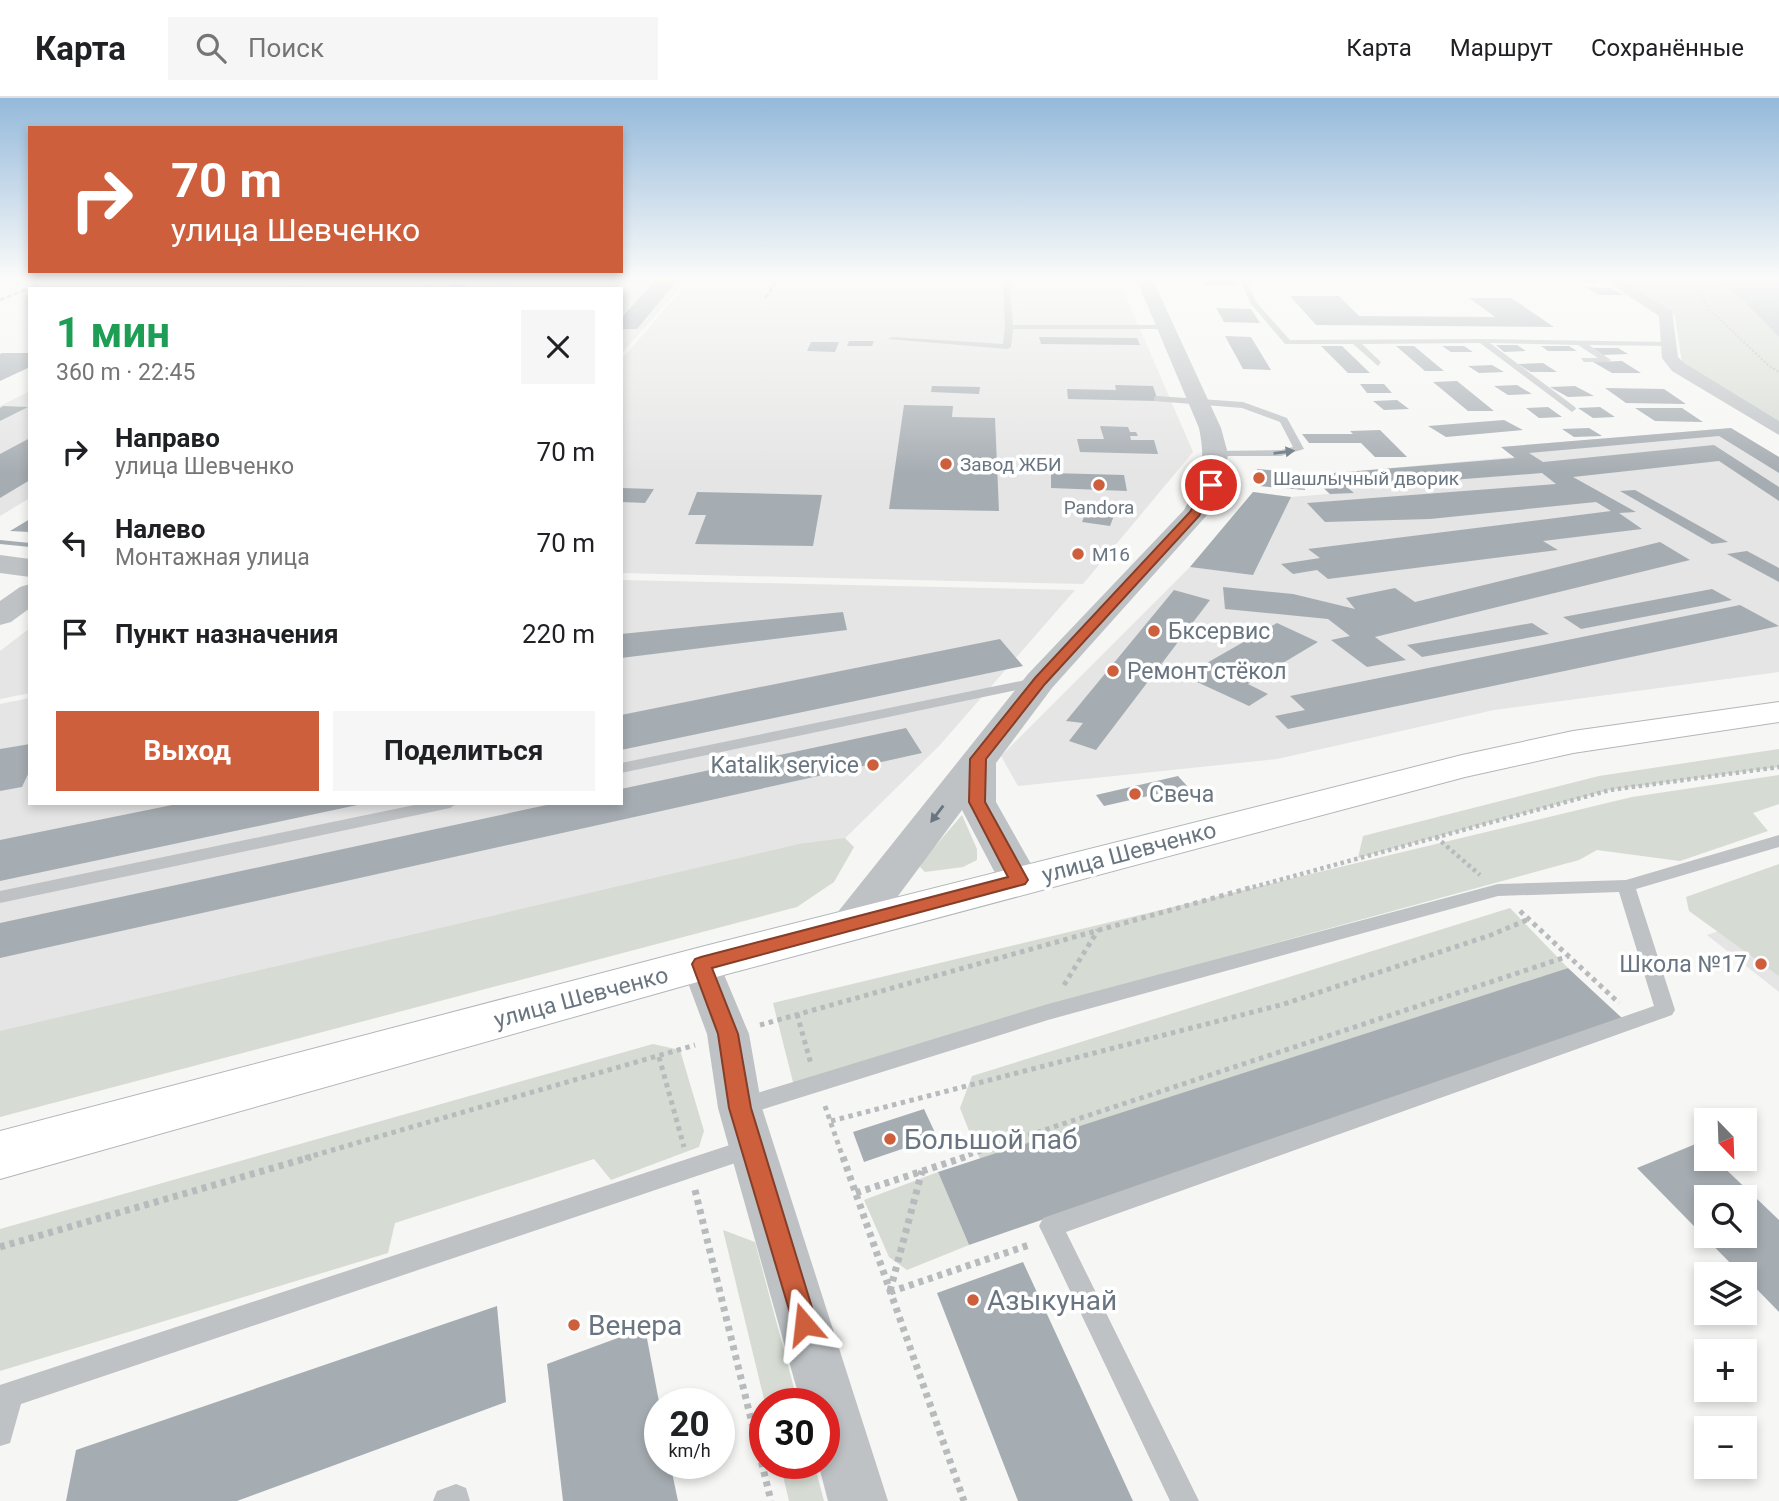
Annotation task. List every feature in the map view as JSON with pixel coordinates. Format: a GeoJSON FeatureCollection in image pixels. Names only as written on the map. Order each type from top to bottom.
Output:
{"type":"FeatureCollection","features":[{"type":"Feature","properties":{"kind":"main road","name":"улица Шевченко"},"geometry":{"type":"LineString","coordinates":[[0,1155],[701,964],[1488,760],[1573,742],[1779,712]]}},
{"type":"Feature","properties":{"kind":"street"},"geometry":{"type":"LineString","coordinates":[[853,924],[1040,681],[1195,514],[1211,485],[1216,454],[1210,428],[1172,343]]}},
{"type":"Feature","properties":{"kind":"street"},"geometry":{"type":"LineString","coordinates":[[1670,344],[1670,358],[1678,367],[1779,429]]}},
{"type":"Feature","properties":{"kind":"street"},"geometry":{"type":"LineString","coordinates":[[0,564],[28,568]]}},
{"type":"Feature","properties":{"kind":"street"},"geometry":{"type":"LineString","coordinates":[[0,616],[28,595]]}},
{"type":"Feature","properties":{"kind":"street"},"geometry":{"type":"LineString","coordinates":[[978,759],[977,802],[1019,880]]}},
{"type":"Feature","properties":{"kind":"street"},"geometry":{"type":"LineString","coordinates":[[701,964],[728,1034],[746,1128],[858,1501]]}},
{"type":"Feature","properties":{"kind":"lane"},"geometry":{"type":"LineString","coordinates":[[965,343],[1007,346],[1007,343]]}},
{"type":"Feature","properties":{"kind":"lane"},"geometry":{"type":"LineString","coordinates":[[1357,343],[1378,364]]}},
{"type":"Feature","properties":{"kind":"lane"},"geometry":{"type":"LineString","coordinates":[[1485,343],[1572,409]]}},
{"type":"Feature","properties":{"kind":"lane"},"geometry":{"type":"LineString","coordinates":[[1580,343],[1607,360],[1584,360]]}},
{"type":"Feature","properties":{"kind":"lane"},"geometry":{"type":"LineString","coordinates":[[1646,343],[1670,344]]}},
{"type":"Feature","properties":{"kind":"lane"},"geometry":{"type":"LineString","coordinates":[[1157,399],[1243,405],[1284,420],[1299,449],[1281,453],[1216,454]]}},
{"type":"Feature","properties":{"kind":"lane"},"geometry":{"type":"LineString","coordinates":[[623,768],[1040,681]]}},
{"type":"Feature","properties":{"kind":"lane"},"geometry":{"type":"LineString","coordinates":[[0,897],[440,805]]}},
{"type":"Feature","properties":{"kind":"lane"},"geometry":{"type":"LineString","coordinates":[[0,1433],[5,1396],[689,1167],[817,1083],[1048,1012],[1498,890],[1626,886],[1779,841]]}},
{"type":"Feature","properties":{"kind":"lane"},"geometry":{"type":"LineString","coordinates":[[1185,1501],[1051,1226],[1665,1010],[1626,886]]}},
{"type":"Feature","properties":{"kind":"lane"},"geometry":{"type":"LineString","coordinates":[[447,1501],[456,1498],[456,1501]]}},
{"type":"Feature","properties":{"kind":"path"},"geometry":{"type":"LineString","coordinates":[[1745,343],[1779,372]]}},
{"type":"Feature","properties":{"kind":"path"},"geometry":{"type":"LineString","coordinates":[[964,1501],[817,1083],[797,1014],[1610,790],[1779,767]]}},
{"type":"Feature","properties":{"kind":"path"},"geometry":{"type":"LineString","coordinates":[[1436,836],[1637,1020]]}},
{"type":"Feature","properties":{"kind":"path"},"geometry":{"type":"LineString","coordinates":[[831,1121],[1284,1004],[1491,935],[1529,919]]}},
{"type":"Feature","properties":{"kind":"path"},"geometry":{"type":"LineString","coordinates":[[1048,1012],[1098,929]]}},
{"type":"Feature","properties":{"kind":"path"},"geometry":{"type":"LineString","coordinates":[[856,1193],[1569,956]]}},
{"type":"Feature","properties":{"kind":"path"},"geometry":{"type":"LineString","coordinates":[[0,1247],[680,1050]]}},
{"type":"Feature","properties":{"kind":"path"},"geometry":{"type":"LineString","coordinates":[[659,1057],[689,1167],[771,1501]]}},
{"type":"Feature","properties":{"kind":"path"},"geometry":{"type":"LineString","coordinates":[[890,1292],[922,1171]]}},
{"type":"Feature","properties":{"kind":"path"},"geometry":{"type":"LineString","coordinates":[[890,1292],[1056,1236]]}},
{"type":"Feature","properties":{"kind":"shaded area"},"geometry":{"type":"Polygon","coordinates":[[[623,343],[630,343],[623,352],[623,343]]]}},
{"type":"Feature","properties":{"kind":"shaded area","name":"Завод ЖБИ"},"geometry":{"type":"Polygon","coordinates":[[[635,343],[1146,343],[1193,452],[1083,584],[623,573],[623,358],[635,343]]]}},
{"type":"Feature","properties":{"kind":"shaded area"},"geometry":{"type":"Polygon","coordinates":[[[1679,343],[1779,343],[1779,427],[1682,363],[1679,343]]]}},
{"type":"Feature","properties":{"kind":"shaded area"},"geometry":{"type":"Polygon","coordinates":[[[28,392],[28,499],[0,516],[0,406],[28,392]]]}},
{"type":"Feature","properties":{"kind":"shaded area"},"geometry":{"type":"Polygon","coordinates":[[[1731,428],[1779,457],[1779,672],[1494,710],[1277,759],[1018,786],[1001,756],[1190,567],[1253,492],[1291,497],[1329,494],[1310,475],[1514,457],[1501,447],[1731,428]]]}},
{"type":"Feature","properties":{"kind":"shaded area"},"geometry":{"type":"Polygon","coordinates":[[[623,580],[1075,590],[939,746],[827,856],[0,1049],[0,704],[28,698],[28,805],[623,805],[623,580]]]}},
{"type":"Feature","properties":{"kind":"shaded area"},"geometry":{"type":"Polygon","coordinates":[[[28,630],[28,693],[0,699],[0,651],[28,630]]]}},
{"type":"Feature","properties":{"kind":"shaded area"},"geometry":{"type":"Polygon","coordinates":[[[1779,749],[1779,767],[1610,790],[1358,858],[1363,836],[1599,776],[1779,749]]]}},
{"type":"Feature","properties":{"kind":"shaded area"},"geometry":{"type":"Polygon","coordinates":[[[1779,775],[1779,804],[1753,813],[1768,831],[1680,861],[1597,850],[1579,860],[1053,1004],[794,1086],[773,1003],[1632,797],[1779,775]]]}},
{"type":"Feature","properties":{"kind":"shaded area"},"geometry":{"type":"Polygon","coordinates":[[[962,815],[977,849],[977,860],[963,867],[925,872],[920,867],[924,859],[962,815]]]}},
{"type":"Feature","properties":{"kind":"shaded area"},"geometry":{"type":"Polygon","coordinates":[[[845,838],[854,847],[834,882],[797,907],[0,1117],[0,1031],[799,844],[845,838]]]}},
{"type":"Feature","properties":{"kind":"shaded area"},"geometry":{"type":"Polygon","coordinates":[[[1779,864],[1779,976],[1689,911],[1686,897],[1779,864]]]}},
{"type":"Feature","properties":{"kind":"shaded area"},"geometry":{"type":"Polygon","coordinates":[[[1510,908],[1568,968],[980,1159],[960,1108],[972,1076],[1510,908]]]}},
{"type":"Feature","properties":{"kind":"shaded area","name":"Школа №17"},"geometry":{"type":"Polygon","coordinates":[[[1779,911],[1779,992],[1707,935],[1779,911]]]}},
{"type":"Feature","properties":{"kind":"shaded area"},"geometry":{"type":"Polygon","coordinates":[[[653,1044],[680,1050],[704,1131],[699,1147],[611,1180],[594,1159],[395,1223],[388,1253],[0,1371],[0,1229],[653,1044]]]}},
{"type":"Feature","properties":{"kind":"shaded area"},"geometry":{"type":"Polygon","coordinates":[[[938,1172],[969,1245],[907,1270],[889,1257],[864,1200],[938,1172]]]}},
{"type":"Feature","properties":{"kind":"shaded area"},"geometry":{"type":"Polygon","coordinates":[[[723,1230],[755,1242],[794,1388],[761,1388],[723,1230]]]}},
{"type":"Feature","properties":{"kind":"shaded area"},"geometry":{"type":"Polygon","coordinates":[[[784,1479],[818,1479],[824,1501],[789,1501],[784,1479]]]}},
{"type":"Feature","properties":{"kind":"building"},"geometry":{"type":"Polygon","coordinates":[[[810,343],[838,343],[835,352],[807,351],[810,343]]]}},
{"type":"Feature","properties":{"kind":"building"},"geometry":{"type":"Polygon","coordinates":[[[848,343],[873,343],[872,346],[847,346],[848,343]]]}},
{"type":"Feature","properties":{"kind":"building"},"geometry":{"type":"Polygon","coordinates":[[[1139,343],[1140,345],[1041,344],[1139,343]]]}},
{"type":"Feature","properties":{"kind":"building"},"geometry":{"type":"Polygon","coordinates":[[[1229,343],[1255,343],[1271,370],[1243,369],[1229,343]]]}},
{"type":"Feature","properties":{"kind":"building"},"geometry":{"type":"Polygon","coordinates":[[[1496,345],[1517,345],[1526,351],[1504,352],[1496,345]]]}},
{"type":"Feature","properties":{"kind":"building"},"geometry":{"type":"Polygon","coordinates":[[[1321,346],[1342,346],[1370,373],[1348,373],[1321,346]]]}},
{"type":"Feature","properties":{"kind":"building"},"geometry":{"type":"Polygon","coordinates":[[[1396,346],[1414,346],[1444,371],[1425,371],[1396,346]]]}},
{"type":"Feature","properties":{"kind":"building"},"geometry":{"type":"Polygon","coordinates":[[[1442,346],[1464,346],[1473,352],[1451,352],[1442,346]]]}},
{"type":"Feature","properties":{"kind":"building"},"geometry":{"type":"Polygon","coordinates":[[[1541,346],[1569,346],[1577,351],[1548,351],[1541,346]]]}},
{"type":"Feature","properties":{"kind":"building"},"geometry":{"type":"Polygon","coordinates":[[[1593,348],[1618,348],[1628,354],[1603,355],[1593,348]]]}},
{"type":"Feature","properties":{"kind":"building"},"geometry":{"type":"Polygon","coordinates":[[[28,353],[28,368],[0,381],[0,354],[28,353]]]}},
{"type":"Feature","properties":{"kind":"building"},"geometry":{"type":"Polygon","coordinates":[[[1622,361],[1641,373],[1612,373],[1593,362],[1622,361]]]}},
{"type":"Feature","properties":{"kind":"building"},"geometry":{"type":"Polygon","coordinates":[[[1543,363],[1557,372],[1531,372],[1518,364],[1543,363]]]}},
{"type":"Feature","properties":{"kind":"building"},"geometry":{"type":"Polygon","coordinates":[[[1492,365],[1504,372],[1479,373],[1468,366],[1492,365]]]}},
{"type":"Feature","properties":{"kind":"building"},"geometry":{"type":"Polygon","coordinates":[[[1457,381],[1494,411],[1468,411],[1433,382],[1457,381]]]}},
{"type":"Feature","properties":{"kind":"building"},"geometry":{"type":"Polygon","coordinates":[[[1360,384],[1384,384],[1392,393],[1367,393],[1360,384]]]}},
{"type":"Feature","properties":{"kind":"building"},"geometry":{"type":"Polygon","coordinates":[[[1115,385],[1153,386],[1158,401],[1068,399],[1067,389],[1116,390],[1115,385]]]}},
{"type":"Feature","properties":{"kind":"building"},"geometry":{"type":"Polygon","coordinates":[[[1517,385],[1532,394],[1508,395],[1494,386],[1517,385]]]}},
{"type":"Feature","properties":{"kind":"building"},"geometry":{"type":"Polygon","coordinates":[[[932,386],[980,387],[979,394],[931,392],[932,386]]]}},
{"type":"Feature","properties":{"kind":"building"},"geometry":{"type":"Polygon","coordinates":[[[1575,386],[1594,396],[1568,397],[1550,387],[1575,386]]]}},
{"type":"Feature","properties":{"kind":"building"},"geometry":{"type":"Polygon","coordinates":[[[1605,388],[1664,389],[1686,404],[1626,403],[1605,388]]]}},
{"type":"Feature","properties":{"kind":"building"},"geometry":{"type":"Polygon","coordinates":[[[1397,400],[1409,409],[1384,410],[1373,401],[1397,400]]]}},
{"type":"Feature","properties":{"kind":"building","name":"Завод ЖБИ"},"geometry":{"type":"Polygon","coordinates":[[[904,405],[953,406],[952,417],[995,418],[999,511],[889,509],[904,405]]]}},
{"type":"Feature","properties":{"kind":"building"},"geometry":{"type":"Polygon","coordinates":[[[28,407],[0,421],[0,408],[28,407]]]}},
{"type":"Feature","properties":{"kind":"building"},"geometry":{"type":"Polygon","coordinates":[[[1548,407],[1562,417],[1539,418],[1526,408],[1548,407]]]}},
{"type":"Feature","properties":{"kind":"building"},"geometry":{"type":"Polygon","coordinates":[[[1600,407],[1615,417],[1593,418],[1578,408],[1600,407]]]}},
{"type":"Feature","properties":{"kind":"building"},"geometry":{"type":"Polygon","coordinates":[[[1635,408],[1682,408],[1703,422],[1655,421],[1635,408]]]}},
{"type":"Feature","properties":{"kind":"building"},"geometry":{"type":"Polygon","coordinates":[[[1504,420],[1523,430],[1446,437],[1428,426],[1504,420]]]}},
{"type":"Feature","properties":{"kind":"building"},"geometry":{"type":"Polygon","coordinates":[[[1100,426],[1128,427],[1130,432],[1136,432],[1138,436],[1130,436],[1131,440],[1154,440],[1158,454],[1080,452],[1077,439],[1104,439],[1100,426]]]}},
{"type":"Feature","properties":{"kind":"building"},"geometry":{"type":"Polygon","coordinates":[[[1589,428],[1602,436],[1574,437],[1562,429],[1589,428]]]}},
{"type":"Feature","properties":{"kind":"building"},"geometry":{"type":"Polygon","coordinates":[[[1731,428],[1779,457],[1779,473],[1719,436],[1529,453],[1543,462],[1714,445],[1779,487],[1779,501],[1719,461],[1573,477],[1636,512],[1619,513],[1642,529],[1543,541],[1558,550],[1328,579],[1317,570],[1293,574],[1281,564],[1320,558],[1308,549],[1611,511],[1596,502],[1430,519],[1325,522],[1307,503],[1556,484],[1542,473],[1348,488],[1354,493],[1330,494],[1310,475],[1515,458],[1501,447],[1731,428]]]}},
{"type":"Feature","properties":{"kind":"building"},"geometry":{"type":"Polygon","coordinates":[[[1380,430],[1407,457],[1375,457],[1361,443],[1309,443],[1302,434],[1353,434],[1350,431],[1380,430]]]}},
{"type":"Feature","properties":{"kind":"building"},"geometry":{"type":"Polygon","coordinates":[[[28,439],[28,481],[0,498],[0,454],[28,439]]]}},
{"type":"Feature","properties":{"kind":"building"},"geometry":{"type":"Polygon","coordinates":[[[1257,469],[1302,473],[1305,490],[1259,486],[1257,469]]]}},
{"type":"Feature","properties":{"kind":"building"},"geometry":{"type":"Polygon","coordinates":[[[1051,473],[1124,475],[1127,491],[1051,488],[1051,473]]]}},
{"type":"Feature","properties":{"kind":"building"},"geometry":{"type":"Polygon","coordinates":[[[623,488],[654,489],[645,503],[623,502],[623,488]]]}},
{"type":"Feature","properties":{"kind":"building"},"geometry":{"type":"Polygon","coordinates":[[[1635,490],[1728,542],[1712,544],[1620,491],[1635,490]]]}},
{"type":"Feature","properties":{"kind":"building"},"geometry":{"type":"Polygon","coordinates":[[[697,492],[822,495],[813,546],[695,544],[706,515],[688,515],[697,492]]]}},
{"type":"Feature","properties":{"kind":"building"},"geometry":{"type":"Polygon","coordinates":[[[1253,492],[1291,497],[1253,575],[1190,567],[1253,492]]]}},
{"type":"Feature","properties":{"kind":"building"},"geometry":{"type":"Polygon","coordinates":[[[1089,504],[1117,508],[1110,526],[1082,522],[1089,504]]]}},
{"type":"Feature","properties":{"kind":"building"},"geometry":{"type":"Polygon","coordinates":[[[28,520],[28,532],[10,531],[28,520]]]}},
{"type":"Feature","properties":{"kind":"building"},"geometry":{"type":"Polygon","coordinates":[[[0,540],[28,543],[28,547],[0,544],[0,540]]]}},
{"type":"Feature","properties":{"kind":"building"},"geometry":{"type":"Polygon","coordinates":[[[1660,542],[1690,560],[1375,637],[1406,660],[1367,667],[1331,640],[1350,636],[1328,619],[1225,609],[1223,587],[1293,594],[1355,609],[1346,598],[1395,588],[1415,602],[1660,542]]]}},
{"type":"Feature","properties":{"kind":"building"},"geometry":{"type":"Polygon","coordinates":[[[1747,551],[1779,568],[1779,582],[1727,554],[1747,551]]]}},
{"type":"Feature","properties":{"kind":"building"},"geometry":{"type":"Polygon","coordinates":[[[1712,589],[1732,600],[1581,629],[1563,617],[1712,589]]]}},
{"type":"Feature","properties":{"kind":"building"},"geometry":{"type":"Polygon","coordinates":[[[1174,590],[1210,600],[1096,750],[1069,741],[1083,723],[1066,721],[1174,590]]]}},
{"type":"Feature","properties":{"kind":"building"},"geometry":{"type":"Polygon","coordinates":[[[1740,605],[1779,626],[1288,729],[1275,716],[1305,710],[1290,696],[1740,605]]]}},
{"type":"Feature","properties":{"kind":"building"},"geometry":{"type":"Polygon","coordinates":[[[843,612],[847,630],[623,658],[623,634],[843,612]]]}},
{"type":"Feature","properties":{"kind":"building"},"geometry":{"type":"Polygon","coordinates":[[[1277,623],[1318,642],[1248,684],[1268,694],[1249,706],[1184,676],[1277,623]]]}},
{"type":"Feature","properties":{"kind":"building"},"geometry":{"type":"Polygon","coordinates":[[[1532,623],[1549,634],[1422,657],[1407,645],[1532,623]]]}},
{"type":"Feature","properties":{"kind":"building"},"geometry":{"type":"Polygon","coordinates":[[[1000,639],[1023,666],[623,750],[623,715],[1000,639]]]}},
{"type":"Feature","properties":{"kind":"building"},"geometry":{"type":"Polygon","coordinates":[[[906,728],[922,753],[0,958],[0,923],[547,805],[623,805],[623,789],[906,728]]]}},
{"type":"Feature","properties":{"kind":"building"},"geometry":{"type":"Polygon","coordinates":[[[28,744],[28,774],[22,787],[0,791],[0,749],[28,744]]]}},
{"type":"Feature","properties":{"kind":"building"},"geometry":{"type":"Polygon","coordinates":[[[1178,776],[1188,787],[1104,806],[1096,795],[1178,776]]]}},
{"type":"Feature","properties":{"kind":"building"},"geometry":{"type":"Polygon","coordinates":[[[172,805],[357,805],[0,881],[0,840],[172,805]]]}},
{"type":"Feature","properties":{"kind":"building"},"geometry":{"type":"Polygon","coordinates":[[[1568,968],[1623,1019],[969,1245],[938,1172],[1568,968]]]}},
{"type":"Feature","properties":{"kind":"building"},"geometry":{"type":"Polygon","coordinates":[[[924,1109],[937,1137],[864,1162],[853,1132],[924,1109]]]}},
{"type":"Feature","properties":{"kind":"building"},"geometry":{"type":"Polygon","coordinates":[[[1694,1145],[1694,1171],[1728,1171],[1742,1185],[1694,1185],[1694,1226],[1637,1168],[1694,1145]]]}},
{"type":"Feature","properties":{"kind":"building"},"geometry":{"type":"Polygon","coordinates":[[[1757,1199],[1779,1220],[1779,1312],[1757,1289],[1757,1262],[1729,1262],[1715,1248],[1757,1248],[1757,1199]]]}},
{"type":"Feature","properties":{"kind":"building"},"geometry":{"type":"Polygon","coordinates":[[[1023,1262],[1133,1501],[1018,1501],[937,1293],[1023,1262]]]}},
{"type":"Feature","properties":{"kind":"building"},"geometry":{"type":"Polygon","coordinates":[[[497,1306],[506,1402],[237,1501],[66,1501],[76,1450],[497,1306]]]}},
{"type":"Feature","properties":{"kind":"building"},"geometry":{"type":"Polygon","coordinates":[[[645,1328],[656,1388],[644,1388],[644,1479],[673,1479],[678,1501],[563,1501],[547,1364],[645,1328]]]}},
{"type":"Feature","properties":{"kind":"place","name":"Завод ЖБИ"},"geometry":{"type":"Point","coordinates":[946,464]}},
{"type":"Feature","properties":{"kind":"place","name":"Шашлычный дворик"},"geometry":{"type":"Point","coordinates":[1259,478]}},
{"type":"Feature","properties":{"kind":"place","name":"Pandora"},"geometry":{"type":"Point","coordinates":[1099,485]}},
{"type":"Feature","properties":{"kind":"place","name":"М16"},"geometry":{"type":"Point","coordinates":[1078,554]}},
{"type":"Feature","properties":{"kind":"place","name":"Бксервис"},"geometry":{"type":"Point","coordinates":[1154,631]}},
{"type":"Feature","properties":{"kind":"place","name":"Ремонт стёкол"},"geometry":{"type":"Point","coordinates":[1113,671]}},
{"type":"Feature","properties":{"kind":"place","name":"Katalik service"},"geometry":{"type":"Point","coordinates":[873,765]}},
{"type":"Feature","properties":{"kind":"place","name":"Свеча"},"geometry":{"type":"Point","coordinates":[1135,794]}},
{"type":"Feature","properties":{"kind":"place","name":"Школа №17"},"geometry":{"type":"Point","coordinates":[1761,964]}},
{"type":"Feature","properties":{"kind":"place","name":"Большой паб"},"geometry":{"type":"Point","coordinates":[890,1139]}},
{"type":"Feature","properties":{"kind":"place","name":"Азыкунай"},"geometry":{"type":"Point","coordinates":[973,1300]}},
{"type":"Feature","properties":{"kind":"place","name":"Венера"},"geometry":{"type":"Point","coordinates":[574,1325]}},
{"type":"Feature","properties":{"kind":"route"},"geometry":{"type":"LineString","coordinates":[[804,1324],[740,1108],[728,1034],[701,964],[1019,880],[977,802],[978,759],[1040,681],[1195,514],[1211,485]]}}]}
